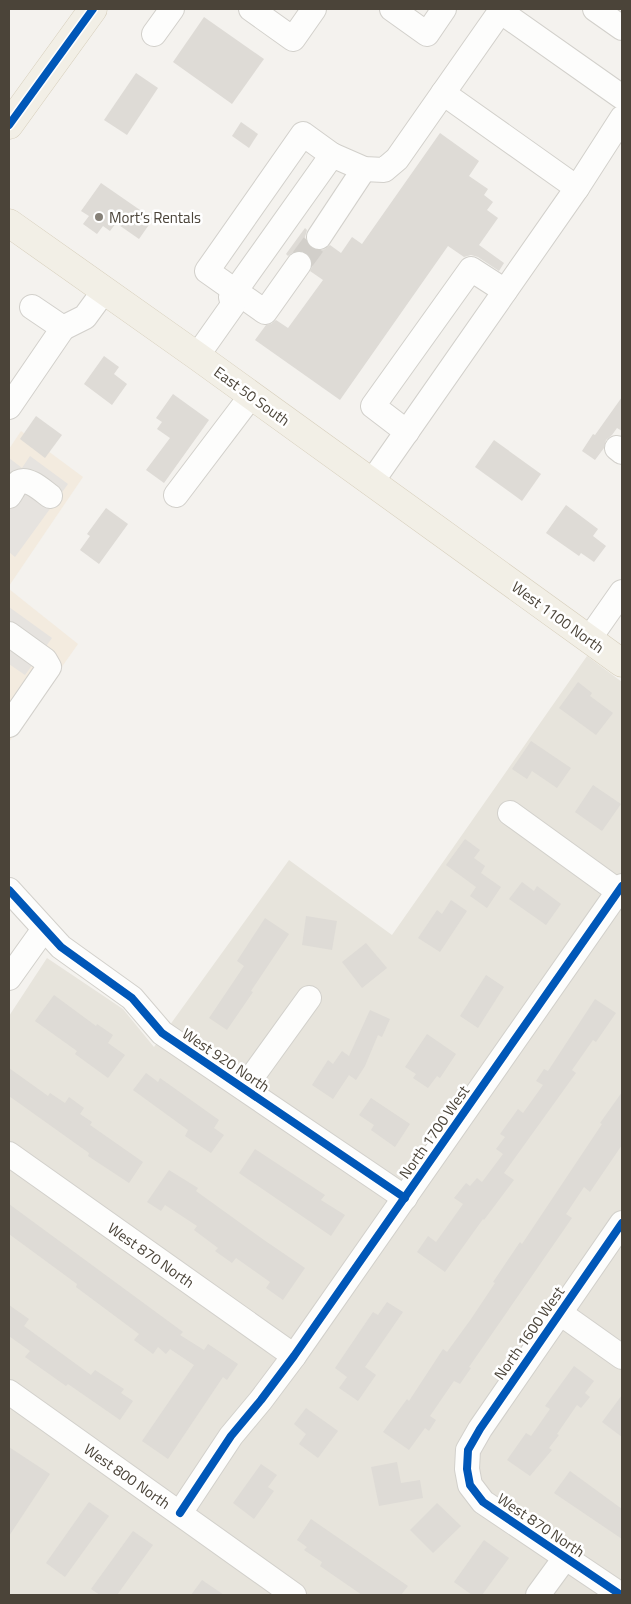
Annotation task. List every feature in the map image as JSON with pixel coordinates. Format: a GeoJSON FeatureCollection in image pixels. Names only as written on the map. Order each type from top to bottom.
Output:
{"type":"FeatureCollection","features":[{"type":"Feature","properties":{"kind":"main road"},"geometry":{"type":"LineString","coordinates":[[9,125],[93,9]]}},
{"type":"Feature","properties":{"kind":"main road","name":"East 50 South"},"geometry":{"type":"LineString","coordinates":[[9,223],[494,571]]}},
{"type":"Feature","properties":{"kind":"main road","name":"West 1100 North"},"geometry":{"type":"LineString","coordinates":[[494,571],[589,639],[619,655]]}},
{"type":"Feature","properties":{"kind":"street"},"geometry":{"type":"LineString","coordinates":[[154,34],[172,9]]}},
{"type":"Feature","properties":{"kind":"street"},"geometry":{"type":"LineString","coordinates":[[251,9],[293,38],[314,9]]}},
{"type":"Feature","properties":{"kind":"street"},"geometry":{"type":"LineString","coordinates":[[392,9],[427,34],[444,9]]}},
{"type":"Feature","properties":{"kind":"street"},"geometry":{"type":"LineString","coordinates":[[595,9],[622,28]]}},
{"type":"Feature","properties":{"kind":"street"},"geometry":{"type":"LineString","coordinates":[[299,264],[265,312],[233,294],[207,271],[303,134],[332,155],[364,169],[384,170],[397,159],[501,10],[622,97]]}},
{"type":"Feature","properties":{"kind":"street"},"geometry":{"type":"LineString","coordinates":[[443,93],[577,188]]}},
{"type":"Feature","properties":{"kind":"street"},"geometry":{"type":"LineString","coordinates":[[371,483],[577,188],[622,118]]}},
{"type":"Feature","properties":{"kind":"street"},"geometry":{"type":"LineString","coordinates":[[191,352],[221,297],[233,294],[332,155]]}},
{"type":"Feature","properties":{"kind":"street"},"geometry":{"type":"LineString","coordinates":[[319,237],[364,169]]}},
{"type":"Feature","properties":{"kind":"street"},"geometry":{"type":"LineString","coordinates":[[407,432],[373,406],[471,268],[505,291]]}},
{"type":"Feature","properties":{"kind":"street"},"geometry":{"type":"LineString","coordinates":[[9,407],[64,328],[85,317],[104,291]]}},
{"type":"Feature","properties":{"kind":"street"},"geometry":{"type":"LineString","coordinates":[[32,307],[64,328]]}},
{"type":"Feature","properties":{"kind":"street"},"geometry":{"type":"LineString","coordinates":[[176,495],[251,396]]}},
{"type":"Feature","properties":{"kind":"street"},"geometry":{"type":"LineString","coordinates":[[9,496],[18,483],[23,481],[29,482],[50,496]]}},
{"type":"Feature","properties":{"kind":"street"},"geometry":{"type":"LineString","coordinates":[[589,639],[622,592]]}},
{"type":"Feature","properties":{"kind":"street"},"geometry":{"type":"LineString","coordinates":[[9,634],[45,660],[48,667],[9,725]]}},
{"type":"Feature","properties":{"kind":"street"},"geometry":{"type":"LineString","coordinates":[[510,813],[621,890]]}},
{"type":"Feature","properties":{"kind":"street","name":"West 920 North"},"geometry":{"type":"LineString","coordinates":[[9,890],[61,947],[132,998],[162,1033],[405,1198]]}},
{"type":"Feature","properties":{"kind":"street","name":"North 1700 West"},"geometry":{"type":"LineString","coordinates":[[180,1513],[231,1436],[294,1356],[621,890]]}},
{"type":"Feature","properties":{"kind":"street"},"geometry":{"type":"LineString","coordinates":[[9,978],[44,929]]}},
{"type":"Feature","properties":{"kind":"street"},"geometry":{"type":"LineString","coordinates":[[244,1088],[309,998]]}},
{"type":"Feature","properties":{"kind":"street","name":"West 870 North"},"geometry":{"type":"LineString","coordinates":[[9,1154],[294,1356]]}},
{"type":"Feature","properties":{"kind":"street","name":"North 1600 West"},"geometry":{"type":"LineString","coordinates":[[468,1462],[468,1450],[480,1429],[622,1223]]}},
{"type":"Feature","properties":{"kind":"street"},"geometry":{"type":"LineString","coordinates":[[560,1313],[622,1356]]}},
{"type":"Feature","properties":{"kind":"street","name":"West 800 North"},"geometry":{"type":"LineString","coordinates":[[9,1392],[294,1595]]}},
{"type":"Feature","properties":{"kind":"street","name":"West 870 North"},"geometry":{"type":"LineString","coordinates":[[468,1462],[470,1485],[483,1502],[621,1595]]}},
{"type":"Feature","properties":{"kind":"street"},"geometry":{"type":"LineString","coordinates":[[538,1595],[566,1558]]}},
{"type":"Feature","properties":{"kind":"shaded area"},"geometry":{"type":"Polygon","coordinates":[[[21,431],[83,477],[9,586],[9,449],[21,431]]]}},
{"type":"Feature","properties":{"kind":"shaded area"},"geometry":{"type":"Polygon","coordinates":[[[30,456],[68,484],[15,557],[9,552],[9,458],[22,468],[30,456]]]}},
{"type":"Feature","properties":{"kind":"shaded area"},"geometry":{"type":"Polygon","coordinates":[[[9,589],[78,644],[9,742],[9,589]]]}},
{"type":"Feature","properties":{"kind":"shaded area"},"geometry":{"type":"Polygon","coordinates":[[[9,607],[52,638],[25,675],[9,664],[9,607]]]}},
{"type":"Feature","properties":{"kind":"shaded area"},"geometry":{"type":"Polygon","coordinates":[[[587,656],[622,682],[622,1595],[9,1595],[9,1016],[47,958],[123,1009],[154,1047],[289,860],[392,935],[587,656]]]}},
{"type":"Feature","properties":{"kind":"building"},"geometry":{"type":"Polygon","coordinates":[[[204,17],[264,59],[232,104],[173,62],[204,17]]]}},
{"type":"Feature","properties":{"kind":"building"},"geometry":{"type":"Polygon","coordinates":[[[136,73],[158,88],[127,135],[104,120],[136,73]]]}},
{"type":"Feature","properties":{"kind":"building"},"geometry":{"type":"Polygon","coordinates":[[[241,122],[258,134],[249,148],[232,136],[241,122]]]}},
{"type":"Feature","properties":{"kind":"building"},"geometry":{"type":"Polygon","coordinates":[[[440,133],[479,161],[469,176],[488,189],[484,195],[493,202],[487,210],[498,218],[479,245],[504,263],[499,271],[478,257],[471,255],[464,257],[448,246],[340,400],[255,340],[266,325],[276,320],[288,328],[323,280],[310,271],[313,265],[312,259],[307,253],[300,250],[288,256],[286,254],[305,228],[307,230],[305,237],[307,244],[318,251],[330,245],[341,253],[352,237],[362,244],[440,133]]]}},
{"type":"Feature","properties":{"kind":"building"},"geometry":{"type":"Polygon","coordinates":[[[101,183],[153,219],[139,239],[116,223],[110,231],[103,226],[97,234],[83,224],[89,216],[81,211],[101,183]]]}},
{"type":"Feature","properties":{"kind":"building"},"geometry":{"type":"Polygon","coordinates":[[[104,356],[119,367],[114,374],[127,384],[112,405],[84,384],[104,356]]]}},
{"type":"Feature","properties":{"kind":"building"},"geometry":{"type":"Polygon","coordinates":[[[173,394],[209,420],[164,483],[146,470],[170,438],[157,429],[162,422],[156,418],[173,394]]]}},
{"type":"Feature","properties":{"kind":"building"},"geometry":{"type":"Polygon","coordinates":[[[622,397],[622,431],[617,428],[606,440],[604,448],[595,460],[582,451],[622,397]]]}},
{"type":"Feature","properties":{"kind":"building"},"geometry":{"type":"Polygon","coordinates":[[[36,416],[62,435],[45,458],[20,439],[36,416]]]}},
{"type":"Feature","properties":{"kind":"building"},"geometry":{"type":"Polygon","coordinates":[[[494,440],[541,474],[522,501],[475,467],[494,440]]]}},
{"type":"Feature","properties":{"kind":"building"},"geometry":{"type":"Polygon","coordinates":[[[566,505],[598,529],[593,536],[606,546],[594,562],[581,553],[579,556],[546,533],[566,505]]]}},
{"type":"Feature","properties":{"kind":"building"},"geometry":{"type":"Polygon","coordinates":[[[106,508],[128,524],[99,564],[80,550],[90,536],[87,534],[106,508]]]}},
{"type":"Feature","properties":{"kind":"building"},"geometry":{"type":"Polygon","coordinates":[[[578,682],[592,693],[590,696],[613,713],[596,735],[559,708],[578,682]]]}},
{"type":"Feature","properties":{"kind":"building"},"geometry":{"type":"Polygon","coordinates":[[[531,741],[571,768],[557,788],[532,771],[527,779],[512,769],[531,741]]]}},
{"type":"Feature","properties":{"kind":"building"},"geometry":{"type":"Polygon","coordinates":[[[593,785],[621,804],[602,831],[575,812],[593,785]]]}},
{"type":"Feature","properties":{"kind":"building"},"geometry":{"type":"Polygon","coordinates":[[[465,839],[480,850],[474,858],[485,866],[481,873],[501,887],[487,908],[470,896],[476,887],[446,865],[465,839]]]}},
{"type":"Feature","properties":{"kind":"building"},"geometry":{"type":"Polygon","coordinates":[[[522,882],[534,891],[537,886],[561,904],[546,925],[509,899],[522,882]]]}},
{"type":"Feature","properties":{"kind":"building"},"geometry":{"type":"Polygon","coordinates":[[[451,900],[467,911],[440,952],[418,938],[437,910],[442,914],[451,900]]]}},
{"type":"Feature","properties":{"kind":"building"},"geometry":{"type":"Polygon","coordinates":[[[306,916],[337,921],[332,950],[302,945],[306,916]]]}},
{"type":"Feature","properties":{"kind":"building"},"geometry":{"type":"Polygon","coordinates":[[[265,918],[289,934],[227,1030],[209,1018],[244,966],[237,961],[265,918]]]}},
{"type":"Feature","properties":{"kind":"building"},"geometry":{"type":"Polygon","coordinates":[[[366,943],[387,968],[362,988],[342,962],[366,943]]]}},
{"type":"Feature","properties":{"kind":"building"},"geometry":{"type":"Polygon","coordinates":[[[486,975],[504,987],[478,1028],[460,1016],[486,975]]]}},
{"type":"Feature","properties":{"kind":"building"},"geometry":{"type":"Polygon","coordinates":[[[54,995],[96,1026],[97,1024],[113,1035],[108,1043],[125,1055],[108,1078],[75,1054],[77,1051],[35,1021],[54,995]]]}},
{"type":"Feature","properties":{"kind":"building"},"geometry":{"type":"Polygon","coordinates":[[[595,999],[616,1013],[596,1042],[593,1040],[572,1070],[576,1073],[504,1173],[514,1180],[445,1272],[417,1252],[428,1236],[436,1242],[463,1204],[454,1198],[466,1183],[470,1186],[477,1178],[482,1182],[503,1154],[496,1149],[505,1137],[500,1134],[518,1109],[523,1113],[543,1085],[536,1081],[544,1069],[548,1071],[595,999]]]}},
{"type":"Feature","properties":{"kind":"building"},"geometry":{"type":"Polygon","coordinates":[[[370,1010],[390,1019],[382,1037],[378,1035],[365,1066],[356,1080],[349,1075],[333,1099],[312,1085],[328,1060],[333,1064],[342,1051],[349,1056],[370,1010]]]}},
{"type":"Feature","properties":{"kind":"building"},"geometry":{"type":"Polygon","coordinates":[[[427,1034],[456,1054],[440,1078],[437,1076],[428,1088],[413,1078],[416,1074],[405,1067],[427,1034]]]}},
{"type":"Feature","properties":{"kind":"building"},"geometry":{"type":"Polygon","coordinates":[[[9,1068],[48,1096],[50,1093],[65,1103],[69,1097],[84,1108],[80,1114],[92,1122],[90,1125],[143,1162],[129,1183],[88,1156],[89,1153],[9,1096],[9,1068]]]}},
{"type":"Feature","properties":{"kind":"building"},"geometry":{"type":"Polygon","coordinates":[[[146,1073],[158,1082],[160,1078],[219,1120],[214,1128],[224,1135],[211,1153],[185,1136],[188,1130],[133,1090],[146,1073]]]}},
{"type":"Feature","properties":{"kind":"building"},"geometry":{"type":"Polygon","coordinates":[[[622,1092],[622,1145],[590,1192],[584,1187],[566,1214],[572,1218],[469,1367],[471,1368],[460,1384],[454,1381],[430,1416],[436,1420],[429,1431],[425,1428],[409,1450],[383,1432],[407,1399],[409,1401],[443,1349],[447,1352],[471,1319],[495,1283],[493,1282],[520,1242],[522,1244],[622,1092]]]}},
{"type":"Feature","properties":{"kind":"building"},"geometry":{"type":"Polygon","coordinates":[[[371,1098],[410,1124],[395,1147],[371,1130],[374,1125],[359,1115],[371,1098]]]}},
{"type":"Feature","properties":{"kind":"building"},"geometry":{"type":"Polygon","coordinates":[[[255,1149],[325,1195],[321,1200],[345,1215],[331,1236],[239,1173],[255,1149]]]}},
{"type":"Feature","properties":{"kind":"building"},"geometry":{"type":"Polygon","coordinates":[[[169,1170],[198,1188],[196,1191],[305,1268],[283,1300],[266,1288],[270,1282],[236,1258],[232,1263],[215,1251],[218,1248],[194,1230],[197,1226],[165,1205],[161,1211],[147,1202],[169,1170]]]}},
{"type":"Feature","properties":{"kind":"building"},"geometry":{"type":"Polygon","coordinates":[[[9,1204],[183,1332],[180,1335],[204,1350],[208,1344],[238,1364],[227,1380],[223,1377],[168,1459],[142,1441],[194,1365],[170,1349],[166,1354],[158,1347],[153,1354],[134,1340],[139,1334],[76,1287],[77,1284],[9,1234],[9,1204]]]}},
{"type":"Feature","properties":{"kind":"building"},"geometry":{"type":"Polygon","coordinates":[[[387,1302],[403,1312],[365,1367],[376,1375],[358,1401],[339,1388],[347,1377],[335,1368],[373,1312],[378,1315],[387,1302]]]}},
{"type":"Feature","properties":{"kind":"building"},"geometry":{"type":"Polygon","coordinates":[[[9,1305],[29,1319],[24,1326],[91,1375],[95,1370],[124,1389],[121,1393],[133,1401],[120,1420],[68,1384],[66,1386],[25,1357],[30,1351],[9,1336],[9,1305]]]}},
{"type":"Feature","properties":{"kind":"building"},"geometry":{"type":"Polygon","coordinates":[[[574,1366],[594,1381],[585,1393],[590,1397],[581,1408],[577,1405],[549,1448],[552,1450],[530,1476],[507,1460],[526,1433],[531,1436],[550,1409],[545,1406],[574,1366]]]}},
{"type":"Feature","properties":{"kind":"building"},"geometry":{"type":"Polygon","coordinates":[[[622,1395],[622,1437],[602,1422],[622,1395]]]}},
{"type":"Feature","properties":{"kind":"building"},"geometry":{"type":"Polygon","coordinates":[[[306,1408],[338,1431],[318,1458],[299,1444],[306,1434],[294,1424],[306,1408]]]}},
{"type":"Feature","properties":{"kind":"building"},"geometry":{"type":"Polygon","coordinates":[[[9,1447],[50,1474],[9,1536],[9,1447]]]}},
{"type":"Feature","properties":{"kind":"building"},"geometry":{"type":"Polygon","coordinates":[[[397,1462],[401,1483],[420,1480],[423,1498],[379,1506],[371,1467],[397,1462]]]}},
{"type":"Feature","properties":{"kind":"building"},"geometry":{"type":"Polygon","coordinates":[[[261,1464],[277,1475],[268,1487],[274,1491],[254,1519],[233,1503],[261,1464]]]}},
{"type":"Feature","properties":{"kind":"building"},"geometry":{"type":"Polygon","coordinates":[[[570,1471],[622,1509],[622,1539],[554,1493],[570,1471]]]}},
{"type":"Feature","properties":{"kind":"building"},"geometry":{"type":"Polygon","coordinates":[[[89,1502],[109,1516],[65,1577],[46,1563],[89,1502]]]}},
{"type":"Feature","properties":{"kind":"building"},"geometry":{"type":"Polygon","coordinates":[[[437,1503],[461,1526],[433,1553],[410,1530],[437,1503]]]}},
{"type":"Feature","properties":{"kind":"building"},"geometry":{"type":"Polygon","coordinates":[[[311,1519],[408,1586],[401,1595],[362,1595],[320,1566],[322,1562],[304,1550],[307,1547],[297,1540],[311,1519]]]}},
{"type":"Feature","properties":{"kind":"building"},"geometry":{"type":"Polygon","coordinates":[[[133,1531],[153,1545],[117,1595],[100,1595],[91,1589],[133,1531]]]}},
{"type":"Feature","properties":{"kind":"building"},"geometry":{"type":"Polygon","coordinates":[[[484,1540],[509,1558],[482,1595],[472,1595],[454,1582],[484,1540]]]}},
{"type":"Feature","properties":{"kind":"building"},"geometry":{"type":"Polygon","coordinates":[[[202,1580],[224,1595],[191,1595],[202,1580]]]}},
{"type":"Feature","properties":{"kind":"tunnel"},"geometry":{"type":"LineString","coordinates":[[299,264],[319,237]]}},
{"type":"Feature","properties":{"kind":"cycle path"},"geometry":{"type":"LineString","coordinates":[[9,125],[93,9]]}},
{"type":"Feature","properties":{"kind":"cycle path"},"geometry":{"type":"LineString","coordinates":[[180,1513],[231,1436],[294,1356],[622,886]]}},
{"type":"Feature","properties":{"kind":"cycle path"},"geometry":{"type":"LineString","coordinates":[[9,890],[61,947],[132,998],[162,1033],[405,1198]]}},
{"type":"Feature","properties":{"kind":"cycle path"},"geometry":{"type":"LineString","coordinates":[[621,1595],[483,1502],[470,1485],[467,1469],[468,1450],[480,1429],[622,1223]]}},
{"type":"Feature","properties":{"kind":"place","name":"Mort’s Rentals"},"geometry":{"type":"Point","coordinates":[99,217]}}]}
